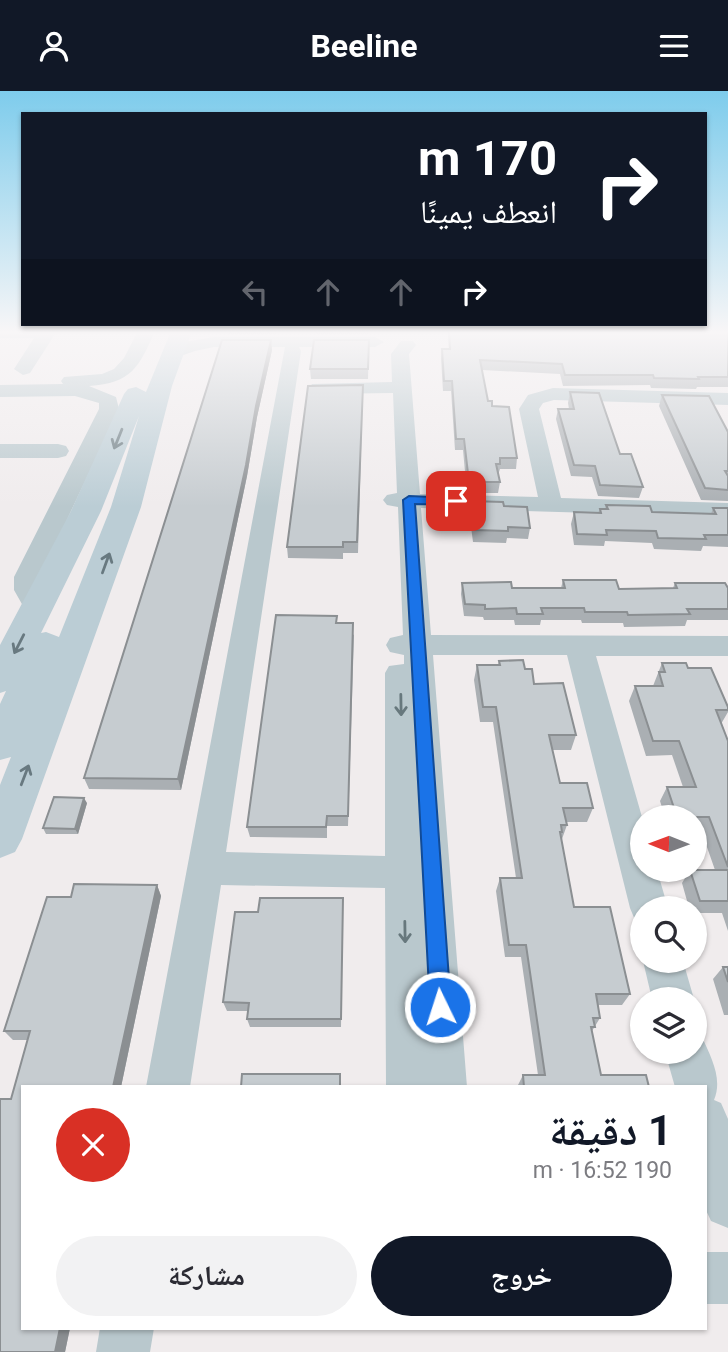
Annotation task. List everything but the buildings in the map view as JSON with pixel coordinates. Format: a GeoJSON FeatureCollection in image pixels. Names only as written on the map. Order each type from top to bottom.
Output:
{"type":"FeatureCollection","features":[{"type":"Feature","properties":{"kind":"street"},"geometry":{"type":"LineString","coordinates":[[37,607],[27,590],[27,577],[109,409],[109,401],[103,395],[81,390]]}},
{"type":"Feature","properties":{"kind":"street"},"geometry":{"type":"LineString","coordinates":[[0,680],[149,390]]}},
{"type":"Feature","properties":{"kind":"street"},"geometry":{"type":"LineString","coordinates":[[0,839],[126,507],[159,390]]}},
{"type":"Feature","properties":{"kind":"street"},"geometry":{"type":"LineString","coordinates":[[167,1085],[286,390]]}},
{"type":"Feature","properties":{"kind":"street"},"geometry":{"type":"LineString","coordinates":[[391,390],[402,500]]}},
{"type":"Feature","properties":{"kind":"street"},"geometry":{"type":"LineString","coordinates":[[400,390],[402,500],[418,873],[408,1085]]}},
{"type":"Feature","properties":{"kind":"street"},"geometry":{"type":"LineString","coordinates":[[551,504],[529,408],[535,399],[553,394],[728,399]]}},
{"type":"Feature","properties":{"kind":"street"},"geometry":{"type":"LineString","coordinates":[[0,451],[58,451]]}},
{"type":"Feature","properties":{"kind":"street"},"geometry":{"type":"LineString","coordinates":[[402,500],[728,510]]}},
{"type":"Feature","properties":{"kind":"street"},"geometry":{"type":"LineString","coordinates":[[0,745],[88,538],[90,523],[86,511]]}},
{"type":"Feature","properties":{"kind":"street"},"geometry":{"type":"LineString","coordinates":[[410,645],[728,646]]}},
{"type":"Feature","properties":{"kind":"street"},"geometry":{"type":"LineString","coordinates":[[579,646],[646,896]]}},
{"type":"Feature","properties":{"kind":"street"},"geometry":{"type":"LineString","coordinates":[[205,868],[418,873]]}},
{"type":"Feature","properties":{"kind":"street"},"geometry":{"type":"LineString","coordinates":[[418,873],[445,1085]]}},
{"type":"Feature","properties":{"kind":"street"},"geometry":{"type":"LineString","coordinates":[[690,1064],[696,1085]]}},
{"type":"Feature","properties":{"kind":"street"},"geometry":{"type":"LineString","coordinates":[[707,1126],[728,1204]]}},
{"type":"Feature","properties":{"kind":"street"},"geometry":{"type":"LineString","coordinates":[[707,1278],[728,1278]]}},
{"type":"Feature","properties":{"kind":"street"},"geometry":{"type":"LineString","coordinates":[[123,1352],[127,1330]]}},
{"type":"Feature","properties":{"kind":"route"},"geometry":{"type":"LineString","coordinates":[[440,1007],[409,500],[456,501]]}}]}
